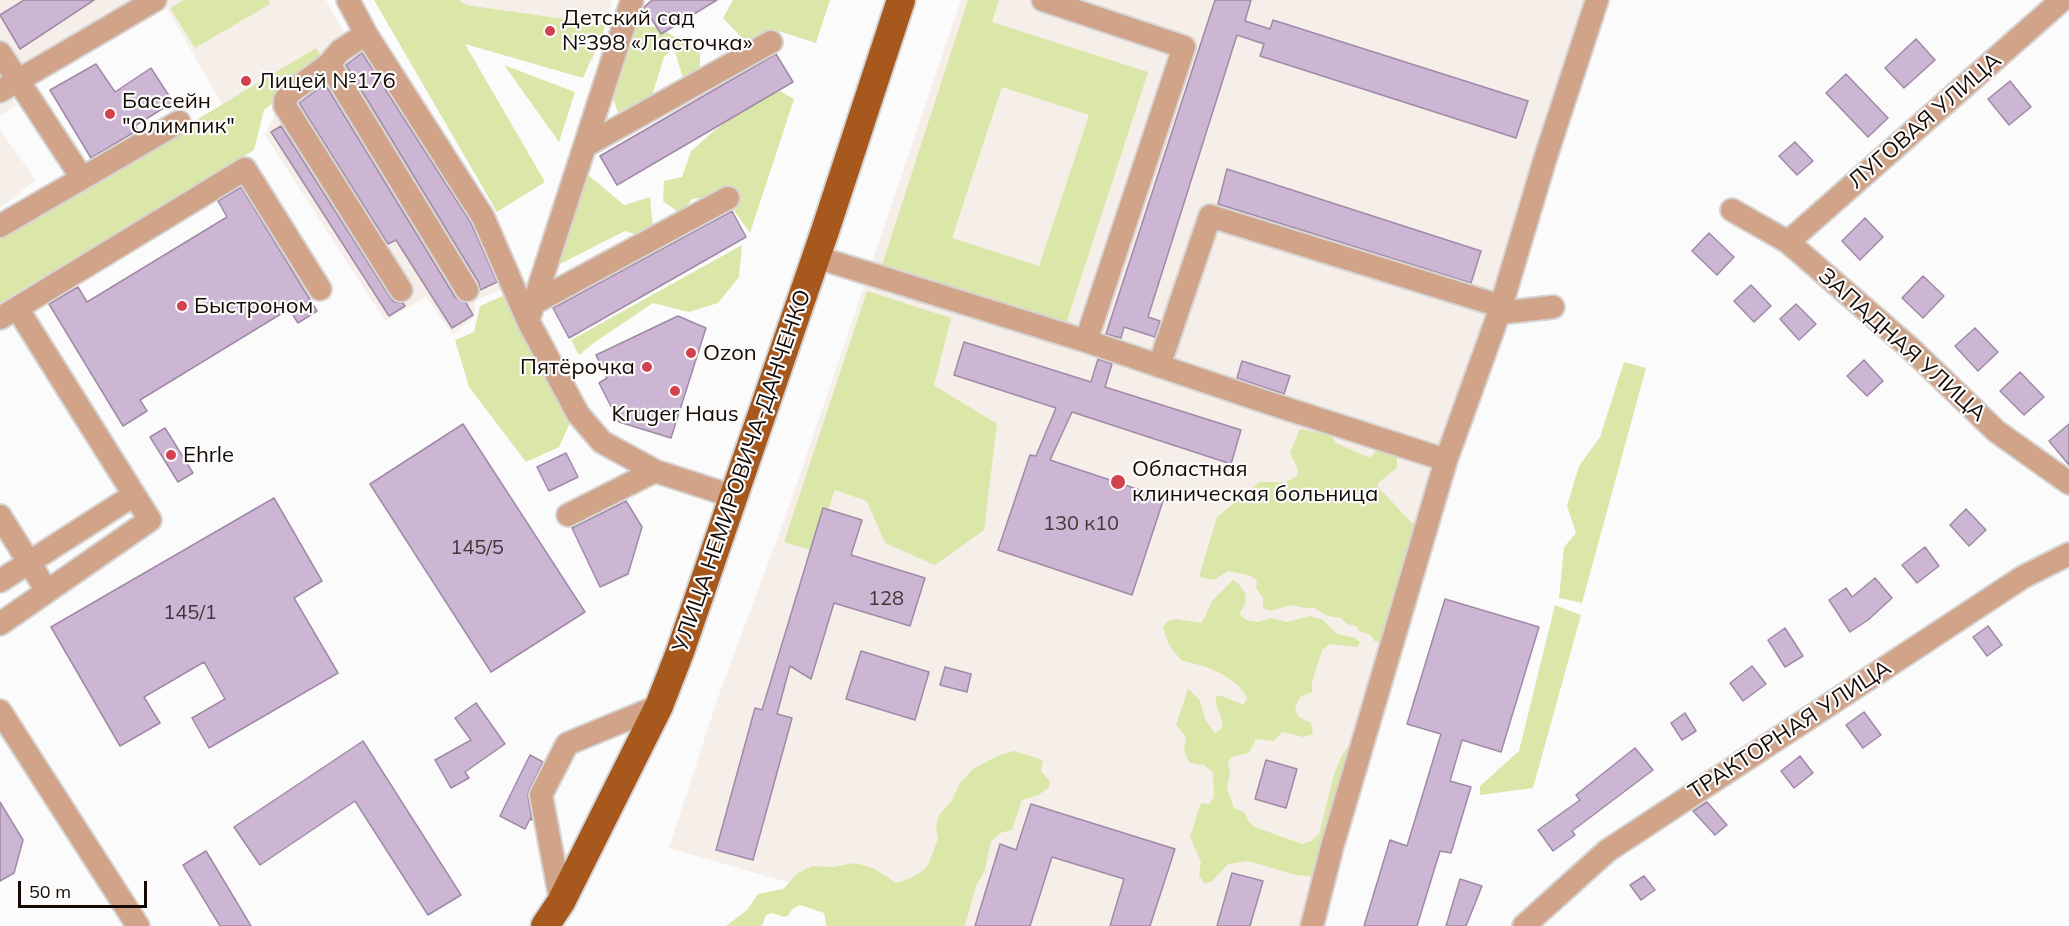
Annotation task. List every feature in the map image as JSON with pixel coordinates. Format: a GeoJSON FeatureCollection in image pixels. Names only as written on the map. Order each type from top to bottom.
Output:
{"type":"FeatureCollection","features":[{"type":"Feature","properties":{"kind":"main road","name":"УЛИЦА НЕМИРОВИЧА-ДАНЧЕНКО"},"geometry":{"type":"LineString","coordinates":[[545,926],[561,902],[659,706],[680,652],[735,498],[901,0]]}},
{"type":"Feature","properties":{"kind":"street"},"geometry":{"type":"LineString","coordinates":[[9,85],[155,0]]}},
{"type":"Feature","properties":{"kind":"street"},"geometry":{"type":"LineString","coordinates":[[348,0],[366,34],[483,217],[531,312],[578,414],[602,442],[655,471],[735,498]]}},
{"type":"Feature","properties":{"kind":"street"},"geometry":{"type":"LineString","coordinates":[[531,312],[632,0]]}},
{"type":"Feature","properties":{"kind":"street"},"geometry":{"type":"LineString","coordinates":[[1043,0],[1184,47],[1086,341]]}},
{"type":"Feature","properties":{"kind":"street"},"geometry":{"type":"LineString","coordinates":[[1312,926],[1332,848],[1446,460],[1597,0]]}},
{"type":"Feature","properties":{"kind":"street","name":"ЛУГОВАЯ УЛИЦА"},"geometry":{"type":"LineString","coordinates":[[1788,242],[2062,0]]}},
{"type":"Feature","properties":{"kind":"street"},"geometry":{"type":"LineString","coordinates":[[366,34],[340,51],[329,64],[291,92],[285,100],[285,106],[400,290]]}},
{"type":"Feature","properties":{"kind":"street"},"geometry":{"type":"LineString","coordinates":[[585,146],[771,42]]}},
{"type":"Feature","properties":{"kind":"street"},"geometry":{"type":"LineString","coordinates":[[0,53],[9,85],[82,178]]}},
{"type":"Feature","properties":{"kind":"street"},"geometry":{"type":"LineString","coordinates":[[329,64],[467,290]]}},
{"type":"Feature","properties":{"kind":"street"},"geometry":{"type":"LineString","coordinates":[[0,226],[179,122]]}},
{"type":"Feature","properties":{"kind":"street"},"geometry":{"type":"LineString","coordinates":[[0,624],[150,520],[9,313],[245,169],[320,289]]}},
{"type":"Feature","properties":{"kind":"street"},"geometry":{"type":"LineString","coordinates":[[531,312],[728,198]]}},
{"type":"Feature","properties":{"kind":"street","name":"ЗАПАДНАЯ УЛИЦА"},"geometry":{"type":"LineString","coordinates":[[1732,210],[1788,242],[1910,348],[1996,430],[2069,483]]}},
{"type":"Feature","properties":{"kind":"street"},"geometry":{"type":"LineString","coordinates":[[1159,366],[1210,216],[1497,309],[1553,307]]}},
{"type":"Feature","properties":{"kind":"street"},"geometry":{"type":"LineString","coordinates":[[816,257],[1086,341],[1446,460]]}},
{"type":"Feature","properties":{"kind":"street"},"geometry":{"type":"LineString","coordinates":[[568,515],[655,471]]}},
{"type":"Feature","properties":{"kind":"street"},"geometry":{"type":"LineString","coordinates":[[0,581],[134,495]]}},
{"type":"Feature","properties":{"kind":"street"},"geometry":{"type":"LineString","coordinates":[[0,516],[47,591]]}},
{"type":"Feature","properties":{"kind":"street","name":"ТРАКТОРНАЯ УЛИЦА"},"geometry":{"type":"LineString","coordinates":[[1524,926],[1607,850],[2023,577],[2069,554]]}},
{"type":"Feature","properties":{"kind":"street"},"geometry":{"type":"LineString","coordinates":[[561,902],[541,795],[567,744],[659,706]]}},
{"type":"Feature","properties":{"kind":"street"},"geometry":{"type":"LineString","coordinates":[[0,711],[138,926]]}},
{"type":"Feature","properties":{"kind":"shaded area"},"geometry":{"type":"Polygon","coordinates":[[[0,0],[144,0],[3,84],[16,105],[0,115],[0,0]]]}},
{"type":"Feature","properties":{"kind":"shaded area","name":"Лицей №176"},"geometry":{"type":"Polygon","coordinates":[[[162,0],[326,0],[344,33],[338,47],[228,114],[162,0]]]}},
{"type":"Feature","properties":{"kind":"shaded area","name":"Детский сад №398 «Ласточка»"},"geometry":{"type":"Polygon","coordinates":[[[402,0],[612,0],[593,61],[402,0]]]}},
{"type":"Feature","properties":{"kind":"shaded area","name":"Областная клиническая больница"},"geometry":{"type":"Polygon","coordinates":[[[961,0],[1588,0],[1302,926],[939,926],[669,848],[718,697],[790,504],[961,0]]]}},
{"type":"Feature","properties":{"kind":"shaded area"},"geometry":{"type":"Polygon","coordinates":[[[362,41],[468,206],[506,287],[475,301],[475,316],[453,335],[426,297],[385,321],[265,135],[279,106],[362,41]]]}},
{"type":"Feature","properties":{"kind":"shaded area"},"geometry":{"type":"Polygon","coordinates":[[[0,130],[36,180],[0,208],[0,130]]]}},
{"type":"Feature","properties":{"kind":"green space"},"geometry":{"type":"Polygon","coordinates":[[[184,0],[268,0],[270,4],[195,48],[170,8],[184,0]]]}},
{"type":"Feature","properties":{"kind":"green space"},"geometry":{"type":"Polygon","coordinates":[[[374,0],[459,0],[466,5],[606,25],[583,78],[465,44],[545,182],[497,212],[374,0]]]}},
{"type":"Feature","properties":{"kind":"green space"},"geometry":{"type":"Polygon","coordinates":[[[733,0],[830,0],[816,43],[772,29],[747,43],[723,18],[733,0]]]}},
{"type":"Feature","properties":{"kind":"green space"},"geometry":{"type":"Polygon","coordinates":[[[968,0],[999,0],[992,22],[1148,72],[1066,324],[882,265],[968,0]],[[1002,87],[952,238],[1039,266],[1089,115],[1002,87]]]}},
{"type":"Feature","properties":{"kind":"green space"},"geometry":{"type":"Polygon","coordinates":[[[633,26],[659,27],[700,53],[700,72],[683,78],[674,48],[664,57],[651,99],[618,112],[610,91],[633,26]]]}},
{"type":"Feature","properties":{"kind":"green space"},"geometry":{"type":"Polygon","coordinates":[[[316,48],[324,65],[264,110],[254,150],[0,303],[0,238],[316,48]]]}},
{"type":"Feature","properties":{"kind":"green space"},"geometry":{"type":"Polygon","coordinates":[[[504,65],[575,92],[559,142],[504,65]]]}},
{"type":"Feature","properties":{"kind":"green space"},"geometry":{"type":"Polygon","coordinates":[[[780,91],[794,99],[750,233],[723,195],[692,199],[681,214],[663,201],[664,181],[682,177],[691,151],[737,111],[780,91]]]}},
{"type":"Feature","properties":{"kind":"green space"},"geometry":{"type":"Polygon","coordinates":[[[586,173],[624,205],[650,197],[653,227],[643,237],[625,231],[550,269],[586,173]]]}},
{"type":"Feature","properties":{"kind":"green space"},"geometry":{"type":"Polygon","coordinates":[[[742,245],[739,277],[718,303],[689,312],[653,303],[579,355],[571,340],[742,245]]]}},
{"type":"Feature","properties":{"kind":"green space"},"geometry":{"type":"Polygon","coordinates":[[[867,291],[951,318],[934,385],[997,424],[984,530],[935,565],[885,543],[867,501],[835,490],[813,551],[784,542],[867,291]]]}},
{"type":"Feature","properties":{"kind":"green space"},"geometry":{"type":"Polygon","coordinates":[[[507,294],[573,416],[559,447],[526,462],[469,387],[455,340],[474,332],[480,306],[507,294]]]}},
{"type":"Feature","properties":{"kind":"green space"},"geometry":{"type":"Polygon","coordinates":[[[1624,362],[1646,368],[1582,603],[1559,598],[1564,547],[1576,533],[1567,506],[1579,466],[1600,437],[1624,362]]]}},
{"type":"Feature","properties":{"kind":"green space"},"geometry":{"type":"Polygon","coordinates":[[[1300,429],[1331,435],[1336,443],[1370,458],[1376,451],[1382,449],[1393,451],[1397,457],[1397,468],[1378,483],[1378,487],[1411,522],[1428,533],[1393,646],[1374,641],[1371,635],[1359,631],[1356,626],[1347,624],[1341,618],[1328,616],[1314,608],[1290,605],[1271,611],[1263,608],[1263,598],[1256,588],[1257,580],[1248,575],[1228,571],[1214,580],[1199,577],[1217,517],[1259,482],[1286,482],[1297,476],[1298,469],[1290,453],[1300,429]]]}},
{"type":"Feature","properties":{"kind":"green space"},"geometry":{"type":"Polygon","coordinates":[[[1233,580],[1238,583],[1246,595],[1245,604],[1239,614],[1246,620],[1258,622],[1271,618],[1287,622],[1310,616],[1323,620],[1337,634],[1355,638],[1360,642],[1357,647],[1330,644],[1322,650],[1312,682],[1312,692],[1300,697],[1295,709],[1299,717],[1311,723],[1313,734],[1303,737],[1283,732],[1273,741],[1256,739],[1249,753],[1231,757],[1228,763],[1230,772],[1227,789],[1234,808],[1245,813],[1249,822],[1255,827],[1302,844],[1311,841],[1319,834],[1334,775],[1342,755],[1353,741],[1317,877],[1296,875],[1248,861],[1228,864],[1212,881],[1205,884],[1199,876],[1201,862],[1190,837],[1200,805],[1209,804],[1214,797],[1213,772],[1204,765],[1191,763],[1188,760],[1184,750],[1186,737],[1176,725],[1188,689],[1199,699],[1206,721],[1215,733],[1221,729],[1223,723],[1216,704],[1216,697],[1219,695],[1242,704],[1245,703],[1247,697],[1240,687],[1222,674],[1181,660],[1169,645],[1163,628],[1166,622],[1176,619],[1202,623],[1212,601],[1233,580]]]}},
{"type":"Feature","properties":{"kind":"green space"},"geometry":{"type":"Polygon","coordinates":[[[1555,605],[1581,615],[1533,788],[1480,795],[1480,786],[1519,751],[1555,605]]]}},
{"type":"Feature","properties":{"kind":"green space"},"geometry":{"type":"Polygon","coordinates":[[[1014,751],[1043,760],[1041,771],[1050,782],[1049,788],[1038,795],[1022,800],[1012,830],[1000,833],[991,841],[985,870],[976,886],[965,926],[826,926],[824,913],[800,905],[792,909],[785,917],[771,913],[766,915],[762,926],[726,926],[747,910],[758,894],[783,889],[797,874],[812,866],[833,867],[854,863],[873,868],[896,883],[909,879],[924,870],[938,839],[936,826],[939,815],[951,802],[960,783],[973,769],[999,755],[1014,751]]]}},
{"type":"Feature","properties":{"kind":"building"},"geometry":{"type":"Polygon","coordinates":[[[24,0],[94,0],[20,49],[0,15],[24,0]]]}},
{"type":"Feature","properties":{"kind":"building"},"geometry":{"type":"Polygon","coordinates":[[[652,0],[717,0],[661,34],[644,7],[652,0]]]}},
{"type":"Feature","properties":{"kind":"building"},"geometry":{"type":"Polygon","coordinates":[[[1215,0],[1251,0],[1245,21],[1270,29],[1273,20],[1528,101],[1516,138],[1260,56],[1264,44],[1237,35],[1148,317],[1160,321],[1155,337],[1124,327],[1121,338],[1106,334],[1215,0]]]}},
{"type":"Feature","properties":{"kind":"building"},"geometry":{"type":"Polygon","coordinates":[[[1916,39],[1935,60],[1904,88],[1885,68],[1916,39]]]}},
{"type":"Feature","properties":{"kind":"building"},"geometry":{"type":"Polygon","coordinates":[[[362,53],[471,223],[497,282],[480,290],[479,283],[346,65],[362,53]]]}},
{"type":"Feature","properties":{"kind":"building"},"geometry":{"type":"Polygon","coordinates":[[[776,54],[793,82],[617,185],[600,156],[776,54]]]}},
{"type":"Feature","properties":{"kind":"building","name":"Бассейн \"Олимпик\""},"geometry":{"type":"Polygon","coordinates":[[[96,64],[115,92],[151,68],[173,102],[135,126],[138,130],[91,158],[50,90],[96,64]]]}},
{"type":"Feature","properties":{"kind":"building"},"geometry":{"type":"Polygon","coordinates":[[[1846,74],[1888,118],[1868,137],[1826,93],[1846,74]]]}},
{"type":"Feature","properties":{"kind":"building"},"geometry":{"type":"Polygon","coordinates":[[[2010,81],[2031,107],[2009,125],[1988,99],[2010,81]]]}},
{"type":"Feature","properties":{"kind":"building"},"geometry":{"type":"Polygon","coordinates":[[[325,84],[455,297],[466,303],[473,315],[452,328],[396,240],[388,244],[299,103],[325,84]]]}},
{"type":"Feature","properties":{"kind":"building"},"geometry":{"type":"Polygon","coordinates":[[[281,126],[390,297],[394,302],[403,303],[405,306],[389,316],[271,132],[281,126]]]}},
{"type":"Feature","properties":{"kind":"building"},"geometry":{"type":"Polygon","coordinates":[[[1795,142],[1813,161],[1797,175],[1779,156],[1795,142]]]}},
{"type":"Feature","properties":{"kind":"building"},"geometry":{"type":"Polygon","coordinates":[[[1227,169],[1481,251],[1471,283],[1218,204],[1227,169]]]}},
{"type":"Feature","properties":{"kind":"building","name":"Быстроном"},"geometry":{"type":"Polygon","coordinates":[[[241,187],[317,311],[298,323],[289,309],[140,400],[147,411],[123,426],[49,304],[78,287],[87,302],[227,217],[218,201],[241,187]]]}},
{"type":"Feature","properties":{"kind":"building"},"geometry":{"type":"Polygon","coordinates":[[[732,211],[746,237],[569,338],[553,308],[732,211]]]}},
{"type":"Feature","properties":{"kind":"building"},"geometry":{"type":"Polygon","coordinates":[[[1865,218],[1883,237],[1860,260],[1842,241],[1865,218]]]}},
{"type":"Feature","properties":{"kind":"building"},"geometry":{"type":"Polygon","coordinates":[[[1709,233],[1734,257],[1717,275],[1692,251],[1709,233]]]}},
{"type":"Feature","properties":{"kind":"building"},"geometry":{"type":"Polygon","coordinates":[[[1923,276],[1944,296],[1923,318],[1902,298],[1923,276]]]}},
{"type":"Feature","properties":{"kind":"building"},"geometry":{"type":"Polygon","coordinates":[[[1751,285],[1771,306],[1754,322],[1734,301],[1751,285]]]}},
{"type":"Feature","properties":{"kind":"building"},"geometry":{"type":"Polygon","coordinates":[[[1796,304],[1816,324],[1799,340],[1780,319],[1796,304]]]}},
{"type":"Feature","properties":{"kind":"building","name":"Пятёрочка"},"geometry":{"type":"Polygon","coordinates":[[[678,316],[706,328],[671,438],[619,422],[599,383],[607,378],[596,355],[678,316]]]}},
{"type":"Feature","properties":{"kind":"building"},"geometry":{"type":"Polygon","coordinates":[[[1975,328],[1998,352],[1978,371],[1955,346],[1975,328]]]}},
{"type":"Feature","properties":{"kind":"building"},"geometry":{"type":"Polygon","coordinates":[[[964,342],[1091,382],[1098,359],[1112,364],[1105,387],[1241,430],[1231,464],[1072,412],[1050,460],[1164,498],[1132,595],[998,550],[1030,455],[1036,456],[1056,408],[954,375],[964,342]]]}},
{"type":"Feature","properties":{"kind":"building"},"geometry":{"type":"Polygon","coordinates":[[[1864,360],[1883,381],[1867,396],[1847,376],[1864,360]]]}},
{"type":"Feature","properties":{"kind":"building"},"geometry":{"type":"Polygon","coordinates":[[[1242,361],[1290,376],[1284,394],[1237,378],[1242,361]]]}},
{"type":"Feature","properties":{"kind":"building"},"geometry":{"type":"Polygon","coordinates":[[[2020,372],[2044,397],[2024,415],[2000,391],[2020,372]]]}},
{"type":"Feature","properties":{"kind":"building"},"geometry":{"type":"Polygon","coordinates":[[[463,424],[585,612],[491,672],[370,484],[463,424]]]}},
{"type":"Feature","properties":{"kind":"building"},"geometry":{"type":"Polygon","coordinates":[[[2069,424],[2069,465],[2049,441],[2069,424]]]}},
{"type":"Feature","properties":{"kind":"building","name":"Ehrle"},"geometry":{"type":"Polygon","coordinates":[[[165,428],[193,473],[178,482],[150,437],[165,428]]]}},
{"type":"Feature","properties":{"kind":"building"},"geometry":{"type":"Polygon","coordinates":[[[566,453],[578,477],[549,491],[537,467],[566,453]]]}},
{"type":"Feature","properties":{"kind":"building"},"geometry":{"type":"Polygon","coordinates":[[[274,498],[322,581],[294,598],[338,673],[209,748],[192,718],[225,699],[204,662],[144,697],[160,723],[120,746],[51,627],[274,498]]]}},
{"type":"Feature","properties":{"kind":"building"},"geometry":{"type":"Polygon","coordinates":[[[626,501],[642,527],[628,574],[600,587],[572,528],[626,501]]]}},
{"type":"Feature","properties":{"kind":"building"},"geometry":{"type":"Polygon","coordinates":[[[823,508],[862,520],[851,555],[925,578],[910,626],[834,603],[811,679],[790,666],[777,714],[792,718],[753,860],[716,850],[755,708],[762,710],[823,508]]]}},
{"type":"Feature","properties":{"kind":"building"},"geometry":{"type":"Polygon","coordinates":[[[1966,509],[1986,530],[1969,546],[1950,525],[1966,509]]]}},
{"type":"Feature","properties":{"kind":"building"},"geometry":{"type":"Polygon","coordinates":[[[1925,547],[1939,566],[1917,583],[1902,565],[1925,547]]]}},
{"type":"Feature","properties":{"kind":"building"},"geometry":{"type":"Polygon","coordinates":[[[1875,578],[1892,598],[1868,620],[1850,632],[1829,600],[1846,588],[1852,597],[1875,578]]]}},
{"type":"Feature","properties":{"kind":"building"},"geometry":{"type":"Polygon","coordinates":[[[1445,599],[1539,627],[1501,752],[1462,740],[1450,781],[1471,787],[1451,853],[1440,851],[1417,926],[1364,926],[1390,840],[1407,846],[1441,734],[1407,724],[1445,599]]]}},
{"type":"Feature","properties":{"kind":"building"},"geometry":{"type":"Polygon","coordinates":[[[1988,626],[2002,645],[1987,656],[1973,637],[1988,626]]]}},
{"type":"Feature","properties":{"kind":"building"},"geometry":{"type":"Polygon","coordinates":[[[1785,628],[1803,656],[1785,667],[1768,640],[1785,628]]]}},
{"type":"Feature","properties":{"kind":"building"},"geometry":{"type":"Polygon","coordinates":[[[861,651],[929,672],[915,720],[846,699],[861,651]]]}},
{"type":"Feature","properties":{"kind":"building"},"geometry":{"type":"Polygon","coordinates":[[[1752,666],[1766,684],[1743,701],[1730,683],[1752,666]]]}},
{"type":"Feature","properties":{"kind":"building"},"geometry":{"type":"Polygon","coordinates":[[[945,667],[971,674],[967,692],[940,685],[945,667]]]}},
{"type":"Feature","properties":{"kind":"building"},"geometry":{"type":"Polygon","coordinates":[[[476,703],[505,744],[465,772],[469,778],[451,788],[435,760],[471,740],[455,718],[476,703]]]}},
{"type":"Feature","properties":{"kind":"building"},"geometry":{"type":"Polygon","coordinates":[[[1864,712],[1881,735],[1863,748],[1846,725],[1864,712]]]}},
{"type":"Feature","properties":{"kind":"building"},"geometry":{"type":"Polygon","coordinates":[[[1685,713],[1696,731],[1682,740],[1671,723],[1685,713]]]}},
{"type":"Feature","properties":{"kind":"building"},"geometry":{"type":"Polygon","coordinates":[[[363,741],[461,895],[428,915],[355,801],[260,865],[234,827],[363,741]]]}},
{"type":"Feature","properties":{"kind":"building"},"geometry":{"type":"Polygon","coordinates":[[[1635,748],[1653,770],[1572,831],[1575,835],[1553,851],[1538,830],[1580,800],[1576,795],[1635,748]]]}},
{"type":"Feature","properties":{"kind":"building"},"geometry":{"type":"Polygon","coordinates":[[[530,755],[543,762],[529,790],[532,820],[530,819],[525,829],[500,816],[530,755]]]}},
{"type":"Feature","properties":{"kind":"building"},"geometry":{"type":"Polygon","coordinates":[[[1800,756],[1813,773],[1794,788],[1781,771],[1800,756]]]}},
{"type":"Feature","properties":{"kind":"building"},"geometry":{"type":"Polygon","coordinates":[[[1266,760],[1297,769],[1286,808],[1255,799],[1266,760]]]}},
{"type":"Feature","properties":{"kind":"building"},"geometry":{"type":"Polygon","coordinates":[[[0,802],[23,840],[14,873],[0,881],[0,802]]]}},
{"type":"Feature","properties":{"kind":"building"},"geometry":{"type":"Polygon","coordinates":[[[1707,802],[1727,825],[1715,835],[1693,811],[1707,802]]]}},
{"type":"Feature","properties":{"kind":"building"},"geometry":{"type":"Polygon","coordinates":[[[1031,804],[1175,849],[1150,926],[1110,926],[1124,879],[1052,857],[1030,926],[975,926],[1000,844],[1016,850],[1031,804]]]}},
{"type":"Feature","properties":{"kind":"building"},"geometry":{"type":"Polygon","coordinates":[[[206,851],[251,926],[220,926],[183,865],[206,851]]]}},
{"type":"Feature","properties":{"kind":"building"},"geometry":{"type":"Polygon","coordinates":[[[1232,873],[1263,881],[1250,926],[1217,926],[1232,873]]]}},
{"type":"Feature","properties":{"kind":"building"},"geometry":{"type":"Polygon","coordinates":[[[1644,876],[1655,890],[1641,900],[1630,885],[1644,876]]]}},
{"type":"Feature","properties":{"kind":"building"},"geometry":{"type":"Polygon","coordinates":[[[1460,879],[1482,886],[1466,926],[1446,926],[1460,879]]]}},
{"type":"Feature","properties":{"kind":"place","name":"Детский сад №398 «Ласточка»"},"geometry":{"type":"Point","coordinates":[550,31]}},
{"type":"Feature","properties":{"kind":"place","name":"Лицей №176"},"geometry":{"type":"Point","coordinates":[246,81]}},
{"type":"Feature","properties":{"kind":"place","name":"Бассейн \"Олимпик\""},"geometry":{"type":"Point","coordinates":[110,114]}},
{"type":"Feature","properties":{"kind":"place","name":"Быстроном"},"geometry":{"type":"Point","coordinates":[182,306]}},
{"type":"Feature","properties":{"kind":"place","name":"Ozon"},"geometry":{"type":"Point","coordinates":[691,353]}},
{"type":"Feature","properties":{"kind":"place","name":"Пятёрочка"},"geometry":{"type":"Point","coordinates":[647,367]}},
{"type":"Feature","properties":{"kind":"place","name":"Kruger Haus"},"geometry":{"type":"Point","coordinates":[675,391]}},
{"type":"Feature","properties":{"kind":"place","name":"Ehrle"},"geometry":{"type":"Point","coordinates":[171,455]}},
{"type":"Feature","properties":{"kind":"place","name":"Областная клиническая больница"},"geometry":{"type":"Point","coordinates":[1118,482]}}]}
